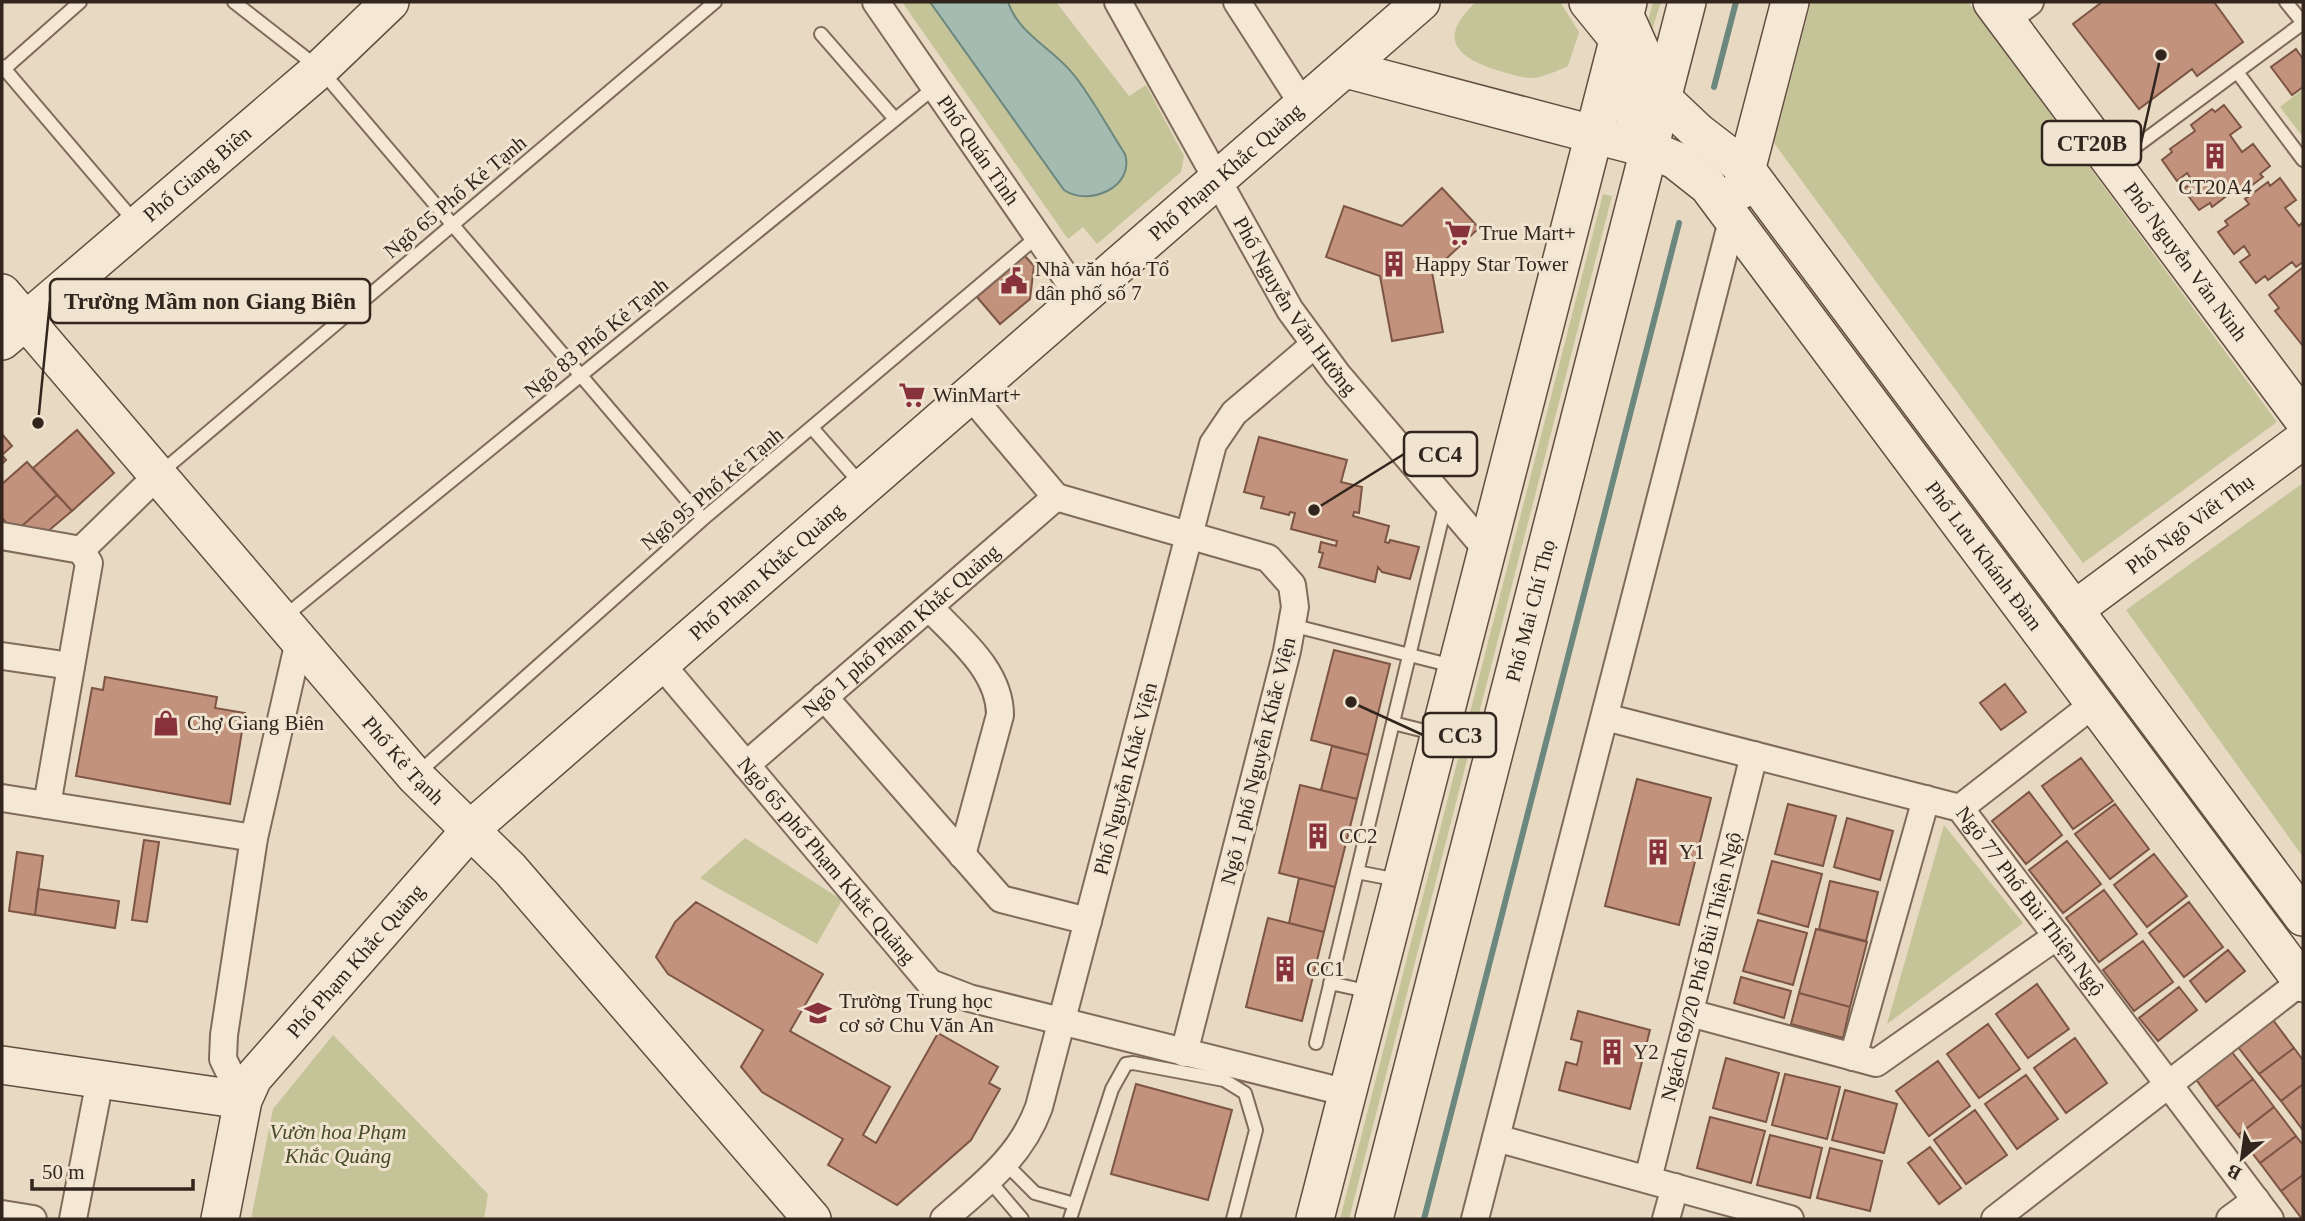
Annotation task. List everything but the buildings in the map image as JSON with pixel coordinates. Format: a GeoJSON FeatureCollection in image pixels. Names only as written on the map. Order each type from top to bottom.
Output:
{"type":"FeatureCollection","features":[{"type":"Feature","properties":{"kind":"street","name":"Phố Giang Biên"},"geometry":{"type":"LineString","coordinates":[[13,331],[320,69],[390,2]]}},
{"type":"Feature","properties":{"kind":"street","name":"Phố Quán Tình"},"geometry":{"type":"LineString","coordinates":[[876,2],[1081,299]]}},
{"type":"Feature","properties":{"kind":"street","name":"Phố Nguyễn Văn Hưởng"},"geometry":{"type":"LineString","coordinates":[[1118,2],[1290,310],[1314,345],[1487,550]]}},
{"type":"Feature","properties":{"kind":"street"},"geometry":{"type":"LineString","coordinates":[[1237,2],[1304,106]]}},
{"type":"Feature","properties":{"kind":"street","name":"Phố Phạm Khắc Quảng"},"geometry":{"type":"LineString","coordinates":[[220,1219],[243,1100],[260,1067],[470,831],[1422,2]]}},
{"type":"Feature","properties":{"kind":"street"},"geometry":{"type":"LineString","coordinates":[[1588,2],[1622,14]]}},
{"type":"Feature","properties":{"kind":"street","name":"Phố Mai Chí Thọ"},"geometry":{"type":"LineString","coordinates":[[1374,1219],[1649,149],[1646,103],[1687,2]]}},
{"type":"Feature","properties":{"kind":"street"},"geometry":{"type":"LineString","coordinates":[[1475,1219],[1790,2]]}},
{"type":"Feature","properties":{"kind":"street","name":"Phố Nguyễn Văn Ninh"},"geometry":{"type":"LineString","coordinates":[[2010,8],[2114,163],[2303,419]]}},
{"type":"Feature","properties":{"kind":"street"},"geometry":{"type":"LineString","coordinates":[[1594,134],[1646,103],[1622,14]]}},
{"type":"Feature","properties":{"kind":"street"},"geometry":{"type":"LineString","coordinates":[[1315,1219],[1594,134],[1622,14]]}},
{"type":"Feature","properties":{"kind":"street","name":"Phố Lưu Khánh Đàm"},"geometry":{"type":"LineString","coordinates":[[1346,69],[1649,149],[1675,160],[1703,181],[1733,217],[2303,982]]}},
{"type":"Feature","properties":{"kind":"street","name":"Phố Lưu Khánh Đàm"},"geometry":{"type":"LineString","coordinates":[[1646,103],[1698,132],[1746,169],[2303,917]]}},
{"type":"Feature","properties":{"kind":"street","name":"Phố Kẻ Tạnh"},"geometry":{"type":"LineString","coordinates":[[2,293],[13,331],[156,476],[415,776],[510,869],[812,1219]]}},
{"type":"Feature","properties":{"kind":"street","name":"Phố Nguyễn Khắc Viện"},"geometry":{"type":"LineString","coordinates":[[944,1219],[998,1172],[1027,1136],[1036,1117],[1209,455],[1226,423],[1314,345]]}},
{"type":"Feature","properties":{"kind":"street"},"geometry":{"type":"LineString","coordinates":[[970,395],[1056,497],[1187,537]]}},
{"type":"Feature","properties":{"kind":"street","name":"Phố Ngô Viết Thụ"},"geometry":{"type":"LineString","coordinates":[[2074,610],[2303,440]]}},
{"type":"Feature","properties":{"kind":"street"},"geometry":{"type":"LineString","coordinates":[[81,550],[156,476]]}},
{"type":"Feature","properties":{"kind":"street","name":"Ngõ 1 phố Phạm Khắc Quảng"},"geometry":{"type":"LineString","coordinates":[[746,765],[1056,497]]}},
{"type":"Feature","properties":{"kind":"street"},"geometry":{"type":"LineString","coordinates":[[2,536],[81,550],[89,563],[47,805]]}},
{"type":"Feature","properties":{"kind":"street","name":"Ngõ 1 phố Nguyễn Khắc Viện"},"geometry":{"type":"LineString","coordinates":[[1184,1053],[1295,607],[1292,585],[1268,558],[1222,542],[1187,537]]}},
{"type":"Feature","properties":{"kind":"street"},"geometry":{"type":"LineString","coordinates":[[929,607],[983,665],[1000,697],[1000,715],[962,855]]}},
{"type":"Feature","properties":{"kind":"street"},"geometry":{"type":"LineString","coordinates":[[243,1100],[230,1079],[223,1056],[254,838],[290,631]]}},
{"type":"Feature","properties":{"kind":"street"},"geometry":{"type":"LineString","coordinates":[[2,656],[71,666]]}},
{"type":"Feature","properties":{"kind":"street","name":"Ngõ 65 phố Phạm Khắc Quảng"},"geometry":{"type":"LineString","coordinates":[[661,664],[930,983],[969,998],[1348,1093]]}},
{"type":"Feature","properties":{"kind":"street"},"geometry":{"type":"LineString","coordinates":[[824,697],[1001,900],[1088,921]]}},
{"type":"Feature","properties":{"kind":"street"},"geometry":{"type":"LineString","coordinates":[[1960,808],[2095,703]]}},
{"type":"Feature","properties":{"kind":"street","name":"Ngõ 77 Phố Bùi Thiện Ngộ"},"geometry":{"type":"LineString","coordinates":[[1605,717],[1960,808],[2263,1210]]}},
{"type":"Feature","properties":{"kind":"street","name":"Ngách 69/20 Phố Bùi Thiện Ngộ"},"geometry":{"type":"LineString","coordinates":[[1648,1179],[1754,755]]}},
{"type":"Feature","properties":{"kind":"street"},"geometry":{"type":"LineString","coordinates":[[2,798],[254,838]]}},
{"type":"Feature","properties":{"kind":"street"},"geometry":{"type":"LineString","coordinates":[[1853,1057],[1926,799]]}},
{"type":"Feature","properties":{"kind":"street"},"geometry":{"type":"LineString","coordinates":[[1690,1013],[1877,1063],[2057,936]]}},
{"type":"Feature","properties":{"kind":"street"},"geometry":{"type":"LineString","coordinates":[[1995,1219],[2303,982]]}},
{"type":"Feature","properties":{"kind":"street"},"geometry":{"type":"LineString","coordinates":[[2,1065],[243,1100]]}},
{"type":"Feature","properties":{"kind":"street"},"geometry":{"type":"LineString","coordinates":[[73,1219],[100,1080]]}},
{"type":"Feature","properties":{"kind":"street"},"geometry":{"type":"LineString","coordinates":[[1496,1138],[1790,1219]]}},
{"type":"Feature","properties":{"kind":"street"},"geometry":{"type":"LineString","coordinates":[[1667,1219],[1675,1187]]}},
{"type":"Feature","properties":{"kind":"street"},"geometry":{"type":"LineString","coordinates":[[2230,1219],[2263,1210]]}},
{"type":"Feature","properties":{"kind":"street"},"geometry":{"type":"LineString","coordinates":[[2,1214],[33,1219]]}},
{"type":"Feature","properties":{"kind":"lane"},"geometry":{"type":"LineString","coordinates":[[80,2],[3,69],[137,225]]}},
{"type":"Feature","properties":{"kind":"lane"},"geometry":{"type":"LineString","coordinates":[[234,2],[320,69],[703,519]]}},
{"type":"Feature","properties":{"kind":"lane","name":"Ngõ 65 Phố Kẻ Tạnh"},"geometry":{"type":"LineString","coordinates":[[156,476],[715,2]]}},
{"type":"Feature","properties":{"kind":"lane"},"geometry":{"type":"LineString","coordinates":[[2114,163],[2303,23],[2286,2]]}},
{"type":"Feature","properties":{"kind":"lane"},"geometry":{"type":"LineString","coordinates":[[821,34],[895,119]]}},
{"type":"Feature","properties":{"kind":"lane"},"geometry":{"type":"LineString","coordinates":[[2236,72],[2303,160]]}},
{"type":"Feature","properties":{"kind":"lane","name":"Ngõ 83 Phố Kẻ Tạnh"},"geometry":{"type":"LineString","coordinates":[[290,631],[581,375],[935,87]]}},
{"type":"Feature","properties":{"kind":"lane","name":"Ngõ 95 Phố Kẻ Tạnh"},"geometry":{"type":"LineString","coordinates":[[415,776],[703,519],[813,429],[1038,236]]}},
{"type":"Feature","properties":{"kind":"lane"},"geometry":{"type":"LineString","coordinates":[[813,429],[864,487]]}},
{"type":"Feature","properties":{"kind":"lane"},"geometry":{"type":"LineString","coordinates":[[1316,1043],[1446,502]]}},
{"type":"Feature","properties":{"kind":"lane"},"geometry":{"type":"LineString","coordinates":[[1291,625],[1457,667]]}},
{"type":"Feature","properties":{"kind":"lane"},"geometry":{"type":"LineString","coordinates":[[1393,723],[1440,734]]}},
{"type":"Feature","properties":{"kind":"lane"},"geometry":{"type":"LineString","coordinates":[[1357,872],[1402,881]]}},
{"type":"Feature","properties":{"kind":"lane"},"geometry":{"type":"LineString","coordinates":[[1330,983],[1373,993]]}},
{"type":"Feature","properties":{"kind":"lane"},"geometry":{"type":"LineString","coordinates":[[1070,1219],[1112,1089],[1126,1064],[1133,1063],[1224,1080],[1237,1085],[1245,1093],[1256,1130],[1233,1219]]}},
{"type":"Feature","properties":{"kind":"lane"},"geometry":{"type":"LineString","coordinates":[[998,1172],[1035,1193],[1074,1204]]}},
{"type":"Feature","properties":{"kind":"lane"},"geometry":{"type":"LineString","coordinates":[[998,1172],[1022,1219]]}},
{"type":"Feature","properties":{"kind":"green space"},"geometry":{"type":"Polygon","coordinates":[[[902,2],[1056,2],[1129,96],[1146,85],[1184,156],[1181,172],[1097,244],[1083,227],[1068,239],[902,2]]]}},
{"type":"Feature","properties":{"kind":"green space"},"geometry":{"type":"Polygon","coordinates":[[[1476,2],[1560,2],[1579,32],[1568,66],[1546,75],[1528,78],[1472,60],[1457,46],[1455,37],[1464,15],[1476,2]]]}},
{"type":"Feature","properties":{"kind":"green space"},"geometry":{"type":"Polygon","coordinates":[[[1653,2],[1661,2],[1652,30],[1647,25],[1653,2]]]}},
{"type":"Feature","properties":{"kind":"green space"},"geometry":{"type":"Polygon","coordinates":[[[1811,2],[1968,2],[2277,422],[2083,563],[1774,143],[1811,2]]]}},
{"type":"Feature","properties":{"kind":"green space"},"geometry":{"type":"Polygon","coordinates":[[[2303,89],[2303,137],[2280,107],[2303,89]]]}},
{"type":"Feature","properties":{"kind":"green space"},"geometry":{"type":"Polygon","coordinates":[[[1603,194],[1612,196],[1349,1219],[1340,1219],[1603,194]]]}},
{"type":"Feature","properties":{"kind":"green space"},"geometry":{"type":"Polygon","coordinates":[[[2303,483],[2303,857],[2126,610],[2303,483]]]}},
{"type":"Feature","properties":{"kind":"green space"},"geometry":{"type":"Polygon","coordinates":[[[1944,825],[2023,923],[1887,1024],[1944,825]]]}},
{"type":"Feature","properties":{"kind":"green space"},"geometry":{"type":"Polygon","coordinates":[[[745,838],[842,900],[817,944],[700,878],[745,838]]]}},
{"type":"Feature","properties":{"kind":"green space","name":"Vườn hoa Phạm Khắc Quảng"},"geometry":{"type":"Polygon","coordinates":[[[333,1035],[488,1194],[484,1219],[251,1219],[273,1109],[333,1035]]]}},
{"type":"Feature","properties":{"kind":"shaded area"},"geometry":{"type":"Polygon","coordinates":[[[930,2],[1008,2],[1020,24],[1074,75],[1125,154],[1126,166],[1117,184],[1097,195],[1074,195],[1064,190],[930,2]]]}},
{"type":"Feature","properties":{"kind":"waterway"},"geometry":{"type":"LineString","coordinates":[[1714,87],[1736,2]]}},
{"type":"Feature","properties":{"kind":"waterway"},"geometry":{"type":"LineString","coordinates":[[1424,1219],[1679,223]]}},
{"type":"Feature","properties":{"kind":"place","name":"CT20B"},"geometry":{"type":"Point","coordinates":[2161,55]}},
{"type":"Feature","properties":{"kind":"place","name":"CT20A4"},"geometry":{"type":"Point","coordinates":[2215,156]}},
{"type":"Feature","properties":{"kind":"place","name":"True Mart+"},"geometry":{"type":"Point","coordinates":[1458,233]}},
{"type":"Feature","properties":{"kind":"place","name":"Happy Star Tower"},"geometry":{"type":"Point","coordinates":[1394,264]}},
{"type":"Feature","properties":{"kind":"place","name":"Nhà văn hóa Tổ dân phố số 7"},"geometry":{"type":"Point","coordinates":[1014,281]}},
{"type":"Feature","properties":{"kind":"place","name":"WinMart+"},"geometry":{"type":"Point","coordinates":[912,395]}},
{"type":"Feature","properties":{"kind":"place","name":"Trường Mầm non Giang Biên"},"geometry":{"type":"Point","coordinates":[38,423]}},
{"type":"Feature","properties":{"kind":"place","name":"CC4"},"geometry":{"type":"Point","coordinates":[1314,510]}},
{"type":"Feature","properties":{"kind":"place","name":"CC3"},"geometry":{"type":"Point","coordinates":[1351,702]}},
{"type":"Feature","properties":{"kind":"place","name":"Chợ Giang Biên"},"geometry":{"type":"Point","coordinates":[166,723]}},
{"type":"Feature","properties":{"kind":"place","name":"CC2"},"geometry":{"type":"Point","coordinates":[1318,836]}},
{"type":"Feature","properties":{"kind":"place","name":"Y1"},"geometry":{"type":"Point","coordinates":[1658,852]}},
{"type":"Feature","properties":{"kind":"place","name":"CC1"},"geometry":{"type":"Point","coordinates":[1285,969]}},
{"type":"Feature","properties":{"kind":"place","name":"Trường Trung học cơ sở Chu Văn An"},"geometry":{"type":"Point","coordinates":[818,1013]}},
{"type":"Feature","properties":{"kind":"place","name":"Y2"},"geometry":{"type":"Point","coordinates":[1612,1052]}}]}
